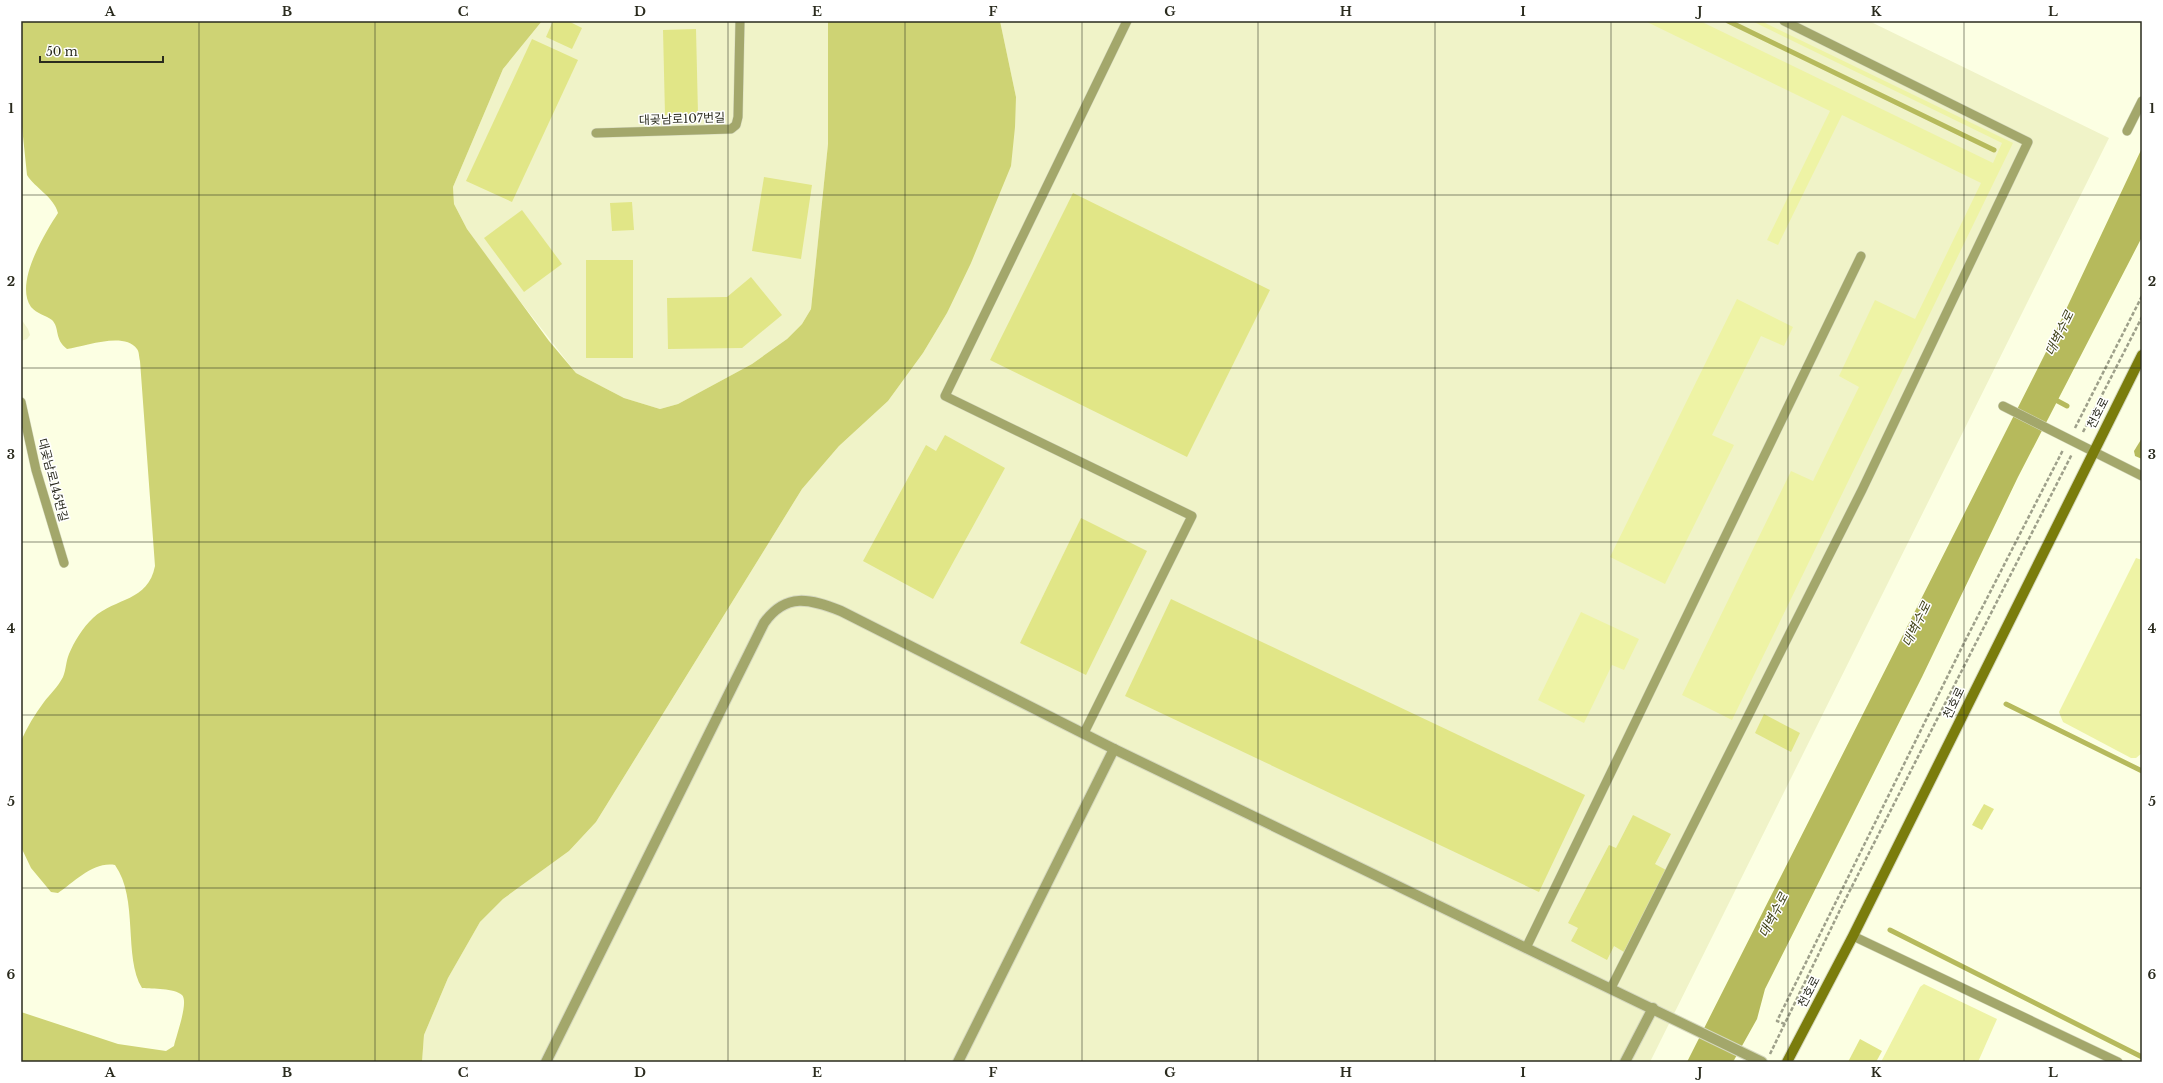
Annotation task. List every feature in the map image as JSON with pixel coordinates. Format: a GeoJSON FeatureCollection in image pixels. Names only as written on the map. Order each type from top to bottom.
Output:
{"type":"FeatureCollection","features":[{"type":"Feature","properties":{"kind":"street","name":"천호로"},"geometry":{"type":"LineString","coordinates":[[1787,1062],[1853,936],[2142,355]]}},
{"type":"Feature","properties":{"kind":"street"},"geometry":{"type":"LineString","coordinates":[[546,1062],[668,819],[751,646],[772,611],[782,605],[808,600],[841,612],[1114,749],[1687,1025],[1763,1059]]}},
{"type":"Feature","properties":{"kind":"street"},"geometry":{"type":"LineString","coordinates":[[958,1062],[1114,749]]}},
{"type":"Feature","properties":{"kind":"street"},"geometry":{"type":"LineString","coordinates":[[1625,1062],[1653,1008]]}},
{"type":"Feature","properties":{"kind":"lane","name":"대곶남로107번길"},"geometry":{"type":"LineString","coordinates":[[596,133],[731,130],[736,125],[738,116],[740,21]]}},
{"type":"Feature","properties":{"kind":"lane"},"geometry":{"type":"LineString","coordinates":[[1084,733],[1192,516],[945,396],[1127,21]]}},
{"type":"Feature","properties":{"kind":"lane"},"geometry":{"type":"LineString","coordinates":[[1611,988],[1862,490],[2028,142],[1784,21]]}},
{"type":"Feature","properties":{"kind":"lane"},"geometry":{"type":"LineString","coordinates":[[2128,131],[2142,101]]}},
{"type":"Feature","properties":{"kind":"lane"},"geometry":{"type":"LineString","coordinates":[[1526,948],[1861,256]]}},
{"type":"Feature","properties":{"kind":"lane","name":"대곶남로145번길"},"geometry":{"type":"LineString","coordinates":[[21,402],[36,470],[64,563]]}},
{"type":"Feature","properties":{"kind":"lane"},"geometry":{"type":"LineString","coordinates":[[2003,406],[2142,476]]}},
{"type":"Feature","properties":{"kind":"lane"},"geometry":{"type":"LineString","coordinates":[[1853,936],[2118,1062]]}},
{"type":"Feature","properties":{"kind":"path"},"geometry":{"type":"LineString","coordinates":[[1785,1024],[1777,1021],[1820,932],[2067,438],[2142,296]]}},
{"type":"Feature","properties":{"kind":"path"},"geometry":{"type":"LineString","coordinates":[[1763,1059],[1785,1024],[1840,910],[2142,317]]}},
{"type":"Feature","properties":{"kind":"shaded area"},"geometry":{"type":"Polygon","coordinates":[[[21,21],[542,21],[503,69],[453,187],[454,204],[467,229],[549,341],[576,373],[624,398],[660,409],[678,404],[752,364],[787,339],[802,324],[811,309],[828,144],[828,21],[1000,21],[1016,97],[1011,166],[971,263],[947,313],[923,353],[888,401],[839,446],[802,489],[596,822],[569,851],[503,899],[480,922],[448,978],[424,1035],[422,1062],[21,1062],[21,1012],[118,1044],[166,1051],[174,1046],[183,1012],[184,999],[182,995],[174,991],[142,988],[136,975],[133,960],[127,894],[115,865],[99,866],[85,873],[58,893],[51,892],[31,868],[21,847],[21,741],[23,736],[37,711],[61,681],[71,649],[79,635],[93,618],[102,611],[130,598],[146,586],[151,578],[155,566],[138,350],[131,344],[123,341],[104,342],[67,349],[60,341],[56,326],[52,320],[33,309],[27,297],[26,285],[33,258],[58,213],[49,197],[30,180],[27,175],[21,117],[21,21]]]}},
{"type":"Feature","properties":{"kind":"shaded area"},"geometry":{"type":"Polygon","coordinates":[[[542,21],[828,21],[828,144],[811,309],[802,324],[787,339],[752,364],[678,404],[660,409],[624,398],[576,373],[505,282],[467,229],[454,204],[453,187],[503,69],[542,21]]]}},
{"type":"Feature","properties":{"kind":"shaded area"},"geometry":{"type":"Polygon","coordinates":[[[1000,21],[1869,21],[2109,138],[1650,1062],[422,1062],[424,1035],[448,978],[480,922],[503,899],[569,851],[596,822],[802,489],[839,446],[888,401],[923,353],[947,313],[1016,97],[1000,21]]]}},
{"type":"Feature","properties":{"kind":"shaded area"},"geometry":{"type":"Polygon","coordinates":[[[1645,21],[1700,21],[1993,163],[2002,143],[1752,21],[1761,21],[2013,143],[1732,720],[1682,695],[1791,471],[1813,481],[1859,387],[1839,376],[1875,300],[1915,319],[1981,183],[1842,115],[1778,245],[1767,240],[1830,111],[1645,21]]]}},
{"type":"Feature","properties":{"kind":"shaded area"},"geometry":{"type":"Polygon","coordinates":[[[1737,299],[1793,327],[1784,346],[1761,336],[1712,435],[1734,445],[1665,584],[1610,557],[1737,299]]]}},
{"type":"Feature","properties":{"kind":"shaded area"},"geometry":{"type":"Polygon","coordinates":[[[21,319],[30,335],[27,339],[21,341],[21,319]]]}},
{"type":"Feature","properties":{"kind":"shaded area"},"geometry":{"type":"Polygon","coordinates":[[[2136,558],[2142,560],[2142,753],[2136,758],[2131,758],[2063,722],[2059,712],[2136,558]]]}},
{"type":"Feature","properties":{"kind":"shaded area"},"geometry":{"type":"Polygon","coordinates":[[[1581,612],[1639,639],[1624,670],[1612,665],[1584,723],[1538,700],[1581,612]]]}},
{"type":"Feature","properties":{"kind":"shaded area"},"geometry":{"type":"Polygon","coordinates":[[[1924,984],[1997,1019],[1978,1062],[1881,1062],[1920,987],[1924,984]]]}},
{"type":"Feature","properties":{"kind":"water","name":"대벽수로"},"geometry":{"type":"Polygon","coordinates":[[[2142,148],[2142,237],[2018,477],[1922,677],[1765,989],[1757,1019],[1733,1062],[1687,1062],[2046,352],[2142,148]]]}},
{"type":"Feature","properties":{"kind":"water"},"geometry":{"type":"Polygon","coordinates":[[[2142,438],[2142,459],[2135,456],[2134,451],[2142,438]]]}},
{"type":"Feature","properties":{"kind":"building"},"geometry":{"type":"Polygon","coordinates":[[[553,21],[568,21],[582,28],[572,49],[546,37],[553,21]]]}},
{"type":"Feature","properties":{"kind":"building"},"geometry":{"type":"Polygon","coordinates":[[[696,29],[698,114],[665,115],[663,30],[696,29]]]}},
{"type":"Feature","properties":{"kind":"building"},"geometry":{"type":"Polygon","coordinates":[[[532,39],[578,60],[512,202],[466,181],[532,39]]]}},
{"type":"Feature","properties":{"kind":"building"},"geometry":{"type":"Polygon","coordinates":[[[764,177],[812,185],[801,259],[752,251],[764,177]]]}},
{"type":"Feature","properties":{"kind":"building"},"geometry":{"type":"Polygon","coordinates":[[[1073,193],[1270,290],[1187,457],[990,360],[1073,193]]]}},
{"type":"Feature","properties":{"kind":"building"},"geometry":{"type":"Polygon","coordinates":[[[632,202],[634,230],[612,231],[610,203],[632,202]]]}},
{"type":"Feature","properties":{"kind":"building"},"geometry":{"type":"Polygon","coordinates":[[[522,210],[562,264],[524,292],[484,238],[522,210]]]}},
{"type":"Feature","properties":{"kind":"building"},"geometry":{"type":"Polygon","coordinates":[[[586,260],[633,260],[633,358],[586,358],[586,260]]]}},
{"type":"Feature","properties":{"kind":"building"},"geometry":{"type":"Polygon","coordinates":[[[751,277],[782,315],[742,348],[668,349],[667,298],[727,297],[751,277]]]}},
{"type":"Feature","properties":{"kind":"building"},"geometry":{"type":"Polygon","coordinates":[[[945,435],[1005,468],[933,599],[863,561],[926,445],[936,451],[945,435]]]}},
{"type":"Feature","properties":{"kind":"building"},"geometry":{"type":"Polygon","coordinates":[[[1081,518],[1147,551],[1086,675],[1020,643],[1081,518]]]}},
{"type":"Feature","properties":{"kind":"building"},"geometry":{"type":"Polygon","coordinates":[[[1171,599],[1585,795],[1539,892],[1125,696],[1171,599]]]}},
{"type":"Feature","properties":{"kind":"building"},"geometry":{"type":"Polygon","coordinates":[[[1764,714],[1800,733],[1791,752],[1755,733],[1764,714]]]}},
{"type":"Feature","properties":{"kind":"building"},"geometry":{"type":"Polygon","coordinates":[[[1984,804],[1994,809],[1982,830],[1972,825],[1984,804]]]}},
{"type":"Feature","properties":{"kind":"building"},"geometry":{"type":"Polygon","coordinates":[[[1633,815],[1671,834],[1655,864],[1666,870],[1624,952],[1614,946],[1607,960],[1571,941],[1578,928],[1568,923],[1609,845],[1616,848],[1633,815]]]}},
{"type":"Feature","properties":{"kind":"building"},"geometry":{"type":"Polygon","coordinates":[[[1860,1039],[1882,1051],[1876,1062],[1848,1062],[1860,1039]]]}},
{"type":"Feature","properties":{"kind":"waterway"},"geometry":{"type":"LineString","coordinates":[[1728,21],[1994,150]]}},
{"type":"Feature","properties":{"kind":"waterway"},"geometry":{"type":"LineString","coordinates":[[2052,398],[2067,406]]}},
{"type":"Feature","properties":{"kind":"waterway"},"geometry":{"type":"LineString","coordinates":[[2006,704],[2142,771]]}},
{"type":"Feature","properties":{"kind":"waterway"},"geometry":{"type":"LineString","coordinates":[[1890,930],[2142,1057]]}}]}
